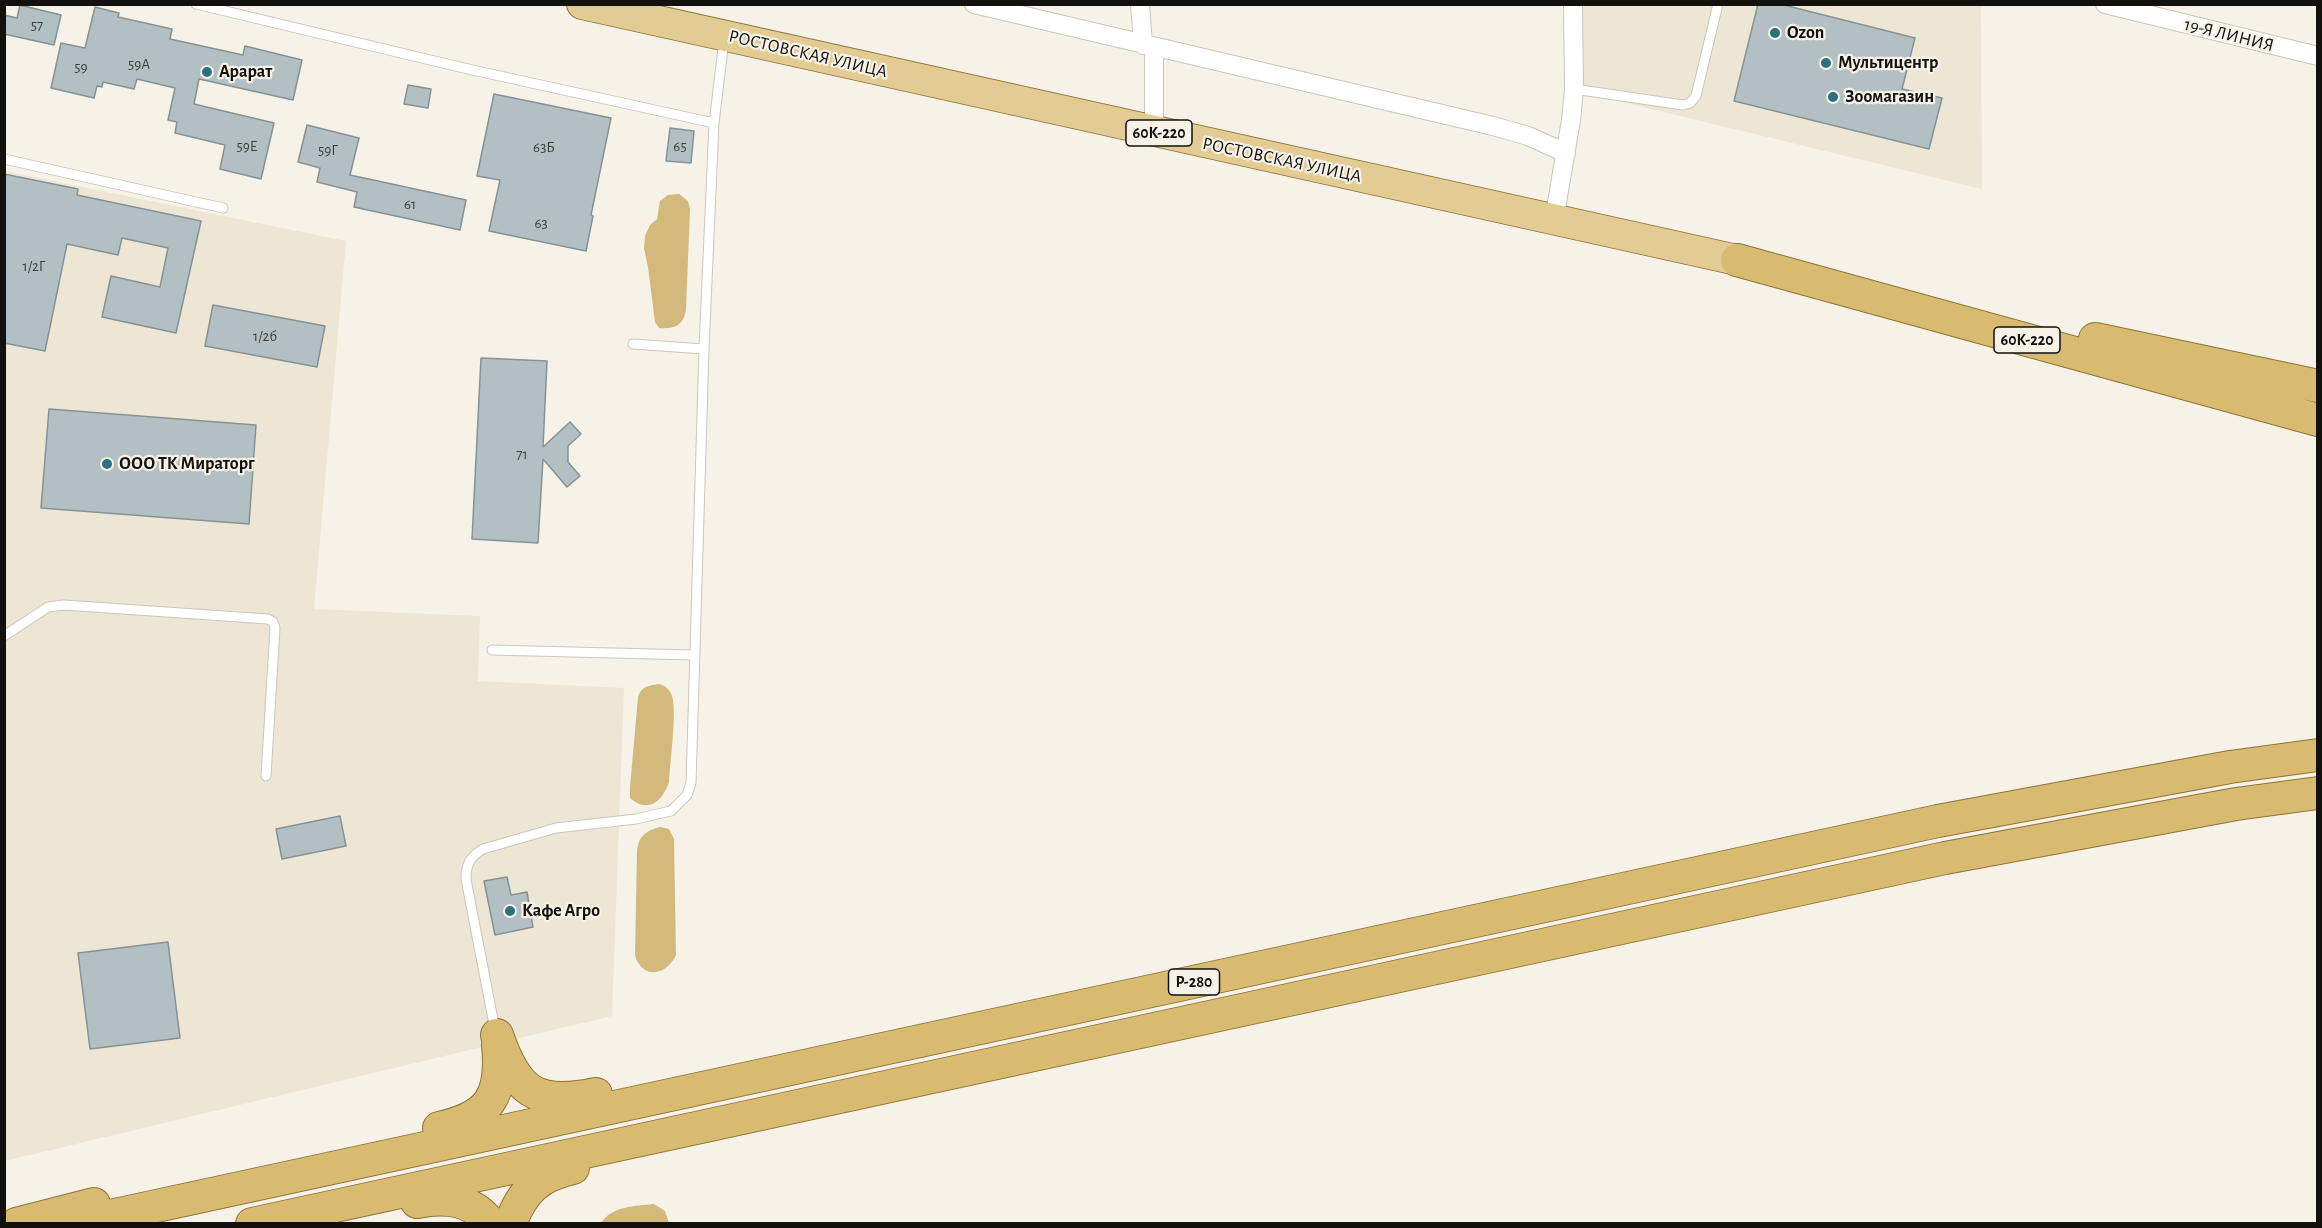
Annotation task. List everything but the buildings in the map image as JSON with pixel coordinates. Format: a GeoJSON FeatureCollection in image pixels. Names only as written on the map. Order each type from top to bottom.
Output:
{"type":"FeatureCollection","features":[{"type":"Feature","properties":{"kind":"highway","name":"60К-220"},"geometry":{"type":"LineString","coordinates":[[1737,260],[2318,386]]}},
{"type":"Feature","properties":{"kind":"highway","name":"60К-220"},"geometry":{"type":"LineString","coordinates":[[1737,260],[2318,420]]}},
{"type":"Feature","properties":{"kind":"highway","name":"Р-280"},"geometry":{"type":"LineString","coordinates":[[73,1224],[1938,821],[2230,767],[2318,755]]}},
{"type":"Feature","properties":{"kind":"highway","name":"Р-280"},"geometry":{"type":"LineString","coordinates":[[252,1224],[1945,858],[2236,804],[2318,793]]}},
{"type":"Feature","properties":{"kind":"highway"},"geometry":{"type":"LineString","coordinates":[[496,1035],[506,1064],[522,1085],[543,1097],[576,1098],[848,1039],[1047,1014]]}},
{"type":"Feature","properties":{"kind":"highway"},"geometry":{"type":"LineString","coordinates":[[16,1224],[69,1210],[455,1125],[483,1112],[495,1094],[500,1066],[496,1035]]}},
{"type":"Feature","properties":{"kind":"highway"},"geometry":{"type":"LineString","coordinates":[[510,1224],[517,1207],[536,1182],[566,1170],[905,1099],[1116,1037]]}},
{"type":"Feature","properties":{"kind":"highway"},"geometry":{"type":"LineString","coordinates":[[316,1224],[442,1198],[468,1204],[487,1217],[491,1224]]}},
{"type":"Feature","properties":{"kind":"main road","name":"РОСТОВСКАЯ УЛИЦА"},"geometry":{"type":"LineString","coordinates":[[588,5],[1737,260]]}},
{"type":"Feature","properties":{"kind":"street"},"geometry":{"type":"LineString","coordinates":[[974,4],[1493,126],[1528,136],[1566,153]]}},
{"type":"Feature","properties":{"kind":"street"},"geometry":{"type":"LineString","coordinates":[[1140,4],[1149,46],[1154,131]]}},
{"type":"Feature","properties":{"kind":"street"},"geometry":{"type":"LineString","coordinates":[[1554,220],[1574,89],[1573,4]]}},
{"type":"Feature","properties":{"kind":"street","name":"19-Я ЛИНИЯ"},"geometry":{"type":"LineString","coordinates":[[2105,4],[2318,56]]}},
{"type":"Feature","properties":{"kind":"lane"},"geometry":{"type":"LineString","coordinates":[[196,4],[468,69],[714,123]]}},
{"type":"Feature","properties":{"kind":"lane"},"geometry":{"type":"LineString","coordinates":[[1574,89],[1683,105],[1690,103],[1696,96],[1718,4]]}},
{"type":"Feature","properties":{"kind":"lane"},"geometry":{"type":"LineString","coordinates":[[496,1035],[466,879],[466,867],[472,856],[490,847],[556,828],[636,819],[671,811],[687,795],[691,783],[693,655],[704,349],[714,123],[724,36]]}},
{"type":"Feature","properties":{"kind":"lane"},"geometry":{"type":"LineString","coordinates":[[4,159],[223,208]]}},
{"type":"Feature","properties":{"kind":"lane"},"geometry":{"type":"LineString","coordinates":[[633,344],[704,349]]}},
{"type":"Feature","properties":{"kind":"lane"},"geometry":{"type":"LineString","coordinates":[[4,636],[48,607],[64,605],[268,619],[273,622],[275,628],[266,776]]}},
{"type":"Feature","properties":{"kind":"lane"},"geometry":{"type":"LineString","coordinates":[[492,650],[693,655]]}},
{"type":"Feature","properties":{"kind":"shaded area"},"geometry":{"type":"Polygon","coordinates":[[[1581,5],[1981,5],[1982,189],[1581,92],[1581,5]]]}},
{"type":"Feature","properties":{"kind":"shaded area"},"geometry":{"type":"Polygon","coordinates":[[[4,171],[346,241],[314,609],[480,616],[478,681],[624,688],[612,1016],[5,1161],[4,171]]]}},
{"type":"Feature","properties":{"kind":"shaded area"},"geometry":{"type":"Polygon","coordinates":[[[679,194],[688,201],[690,209],[686,310],[683,320],[677,325],[670,328],[659,328],[655,322],[644,248],[645,236],[650,225],[657,219],[660,201],[668,195],[679,194]]]}},
{"type":"Feature","properties":{"kind":"shaded area"},"geometry":{"type":"Polygon","coordinates":[[[659,684],[670,691],[673,703],[674,725],[669,782],[659,800],[643,805],[630,798],[638,697],[644,689],[659,684]]]}},
{"type":"Feature","properties":{"kind":"shaded area"},"geometry":{"type":"Polygon","coordinates":[[[660,827],[669,829],[674,839],[676,955],[672,962],[660,971],[648,972],[638,963],[635,955],[637,851],[639,841],[644,835],[660,827]]]}},
{"type":"Feature","properties":{"kind":"shaded area"},"geometry":{"type":"Polygon","coordinates":[[[654,1204],[665,1211],[669,1223],[601,1223],[611,1213],[618,1210],[654,1204]]]}},
{"type":"Feature","properties":{"kind":"place","name":"Ozon"},"geometry":{"type":"Point","coordinates":[1775,33]}},
{"type":"Feature","properties":{"kind":"place","name":"Мультицентр"},"geometry":{"type":"Point","coordinates":[1826,63]}},
{"type":"Feature","properties":{"kind":"place","name":"Арарат"},"geometry":{"type":"Point","coordinates":[207,72]}},
{"type":"Feature","properties":{"kind":"place","name":"Зоомагазин"},"geometry":{"type":"Point","coordinates":[1833,97]}},
{"type":"Feature","properties":{"kind":"place","name":"ООО ТК Мираторг"},"geometry":{"type":"Point","coordinates":[107,464]}},
{"type":"Feature","properties":{"kind":"place","name":"Кафе Агро"},"geometry":{"type":"Point","coordinates":[510,911]}}]}
